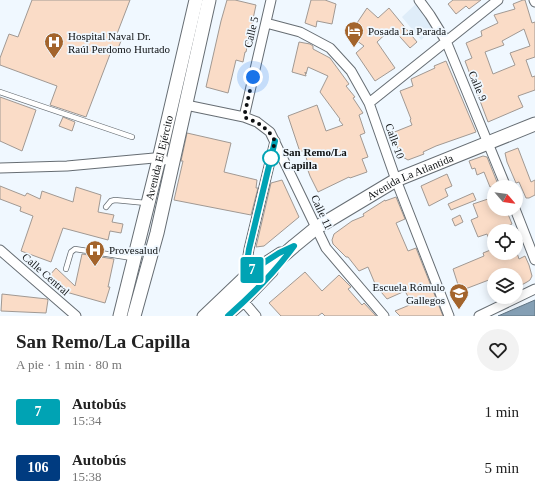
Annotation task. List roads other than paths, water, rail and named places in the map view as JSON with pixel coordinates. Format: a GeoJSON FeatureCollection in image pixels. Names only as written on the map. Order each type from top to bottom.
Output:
{"type":"FeatureCollection","features":[{"type":"Feature","properties":{"kind":"main road","name":"Avenida El Ejército"},"geometry":{"type":"LineString","coordinates":[[120,316],[159,159],[196,0]]}},
{"type":"Feature","properties":{"kind":"main road","name":"Avenida El Ejército"},"geometry":{"type":"LineString","coordinates":[[134,316],[157,233],[210,0]]}},
{"type":"Feature","properties":{"kind":"main road","name":"Avenida La Atlantida"},"geometry":{"type":"LineString","coordinates":[[214,316],[239,301],[294,246],[316,228],[396,180],[535,124]]}},
{"type":"Feature","properties":{"kind":"street","name":"Calle 5"},"geometry":{"type":"LineString","coordinates":[[244,117],[271,0]]}},
{"type":"Feature","properties":{"kind":"street","name":"Calle 9"},"geometry":{"type":"LineString","coordinates":[[419,0],[446,41],[503,180]]}},
{"type":"Feature","properties":{"kind":"street"},"geometry":{"type":"LineString","coordinates":[[369,103],[498,0]]}},
{"type":"Feature","properties":{"kind":"street","name":"Calle 10"},"geometry":{"type":"LineString","coordinates":[[266,23],[300,32],[330,48],[351,71],[369,103],[396,180],[449,316]]}},
{"type":"Feature","properties":{"kind":"street","name":"Calle 11"},"geometry":{"type":"LineString","coordinates":[[186,105],[244,117],[257,122],[270,132],[326,248],[384,316]]}},
{"type":"Feature","properties":{"kind":"street"},"geometry":{"type":"LineString","coordinates":[[245,275],[249,249],[275,141]]}},
{"type":"Feature","properties":{"kind":"street"},"geometry":{"type":"LineString","coordinates":[[0,168],[67,166],[154,158],[173,162]]}},
{"type":"Feature","properties":{"kind":"street"},"geometry":{"type":"LineString","coordinates":[[518,216],[535,260]]}},
{"type":"Feature","properties":{"kind":"street"},"geometry":{"type":"LineString","coordinates":[[202,316],[245,275],[279,253],[294,246]]}},
{"type":"Feature","properties":{"kind":"street","name":"Calle Central"},"geometry":{"type":"LineString","coordinates":[[0,250],[76,316]]}},
{"type":"Feature","properties":{"kind":"street"},"geometry":{"type":"LineString","coordinates":[[479,316],[535,289]]}},
{"type":"Feature","properties":{"kind":"street"},"geometry":{"type":"LineString","coordinates":[[228,316],[239,301],[256,316]]}},
{"type":"Feature","properties":{"kind":"lane"},"geometry":{"type":"LineString","coordinates":[[0,92],[132,137]]}},
{"type":"Feature","properties":{"kind":"lane"},"geometry":{"type":"LineString","coordinates":[[106,207],[111,200],[148,204]]}},
{"type":"Feature","properties":{"kind":"lane"},"geometry":{"type":"LineString","coordinates":[[66,269],[70,252],[75,249],[134,258]]}},
{"type":"Feature","properties":{"kind":"water"},"geometry":{"type":"Polygon","coordinates":[[[535,300],[535,316],[498,316],[535,300]]]}},
{"type":"Feature","properties":{"kind":"place","name":"Posada La Parada"},"geometry":{"type":"Point","coordinates":[354,48]}},
{"type":"Feature","properties":{"kind":"place","name":"Hospital Naval Dr. Raúl Perdomo Hurtado"},"geometry":{"type":"Point","coordinates":[54,59]}},
{"type":"Feature","properties":{"kind":"place","name":"San Remo/La Capilla"},"geometry":{"type":"Point","coordinates":[271,158]}},
{"type":"Feature","properties":{"kind":"place","name":"Provesalud"},"geometry":{"type":"Point","coordinates":[95,267]}},
{"type":"Feature","properties":{"kind":"place","name":"Escuela Rómulo Gallegos"},"geometry":{"type":"Point","coordinates":[459,310]}}]}
